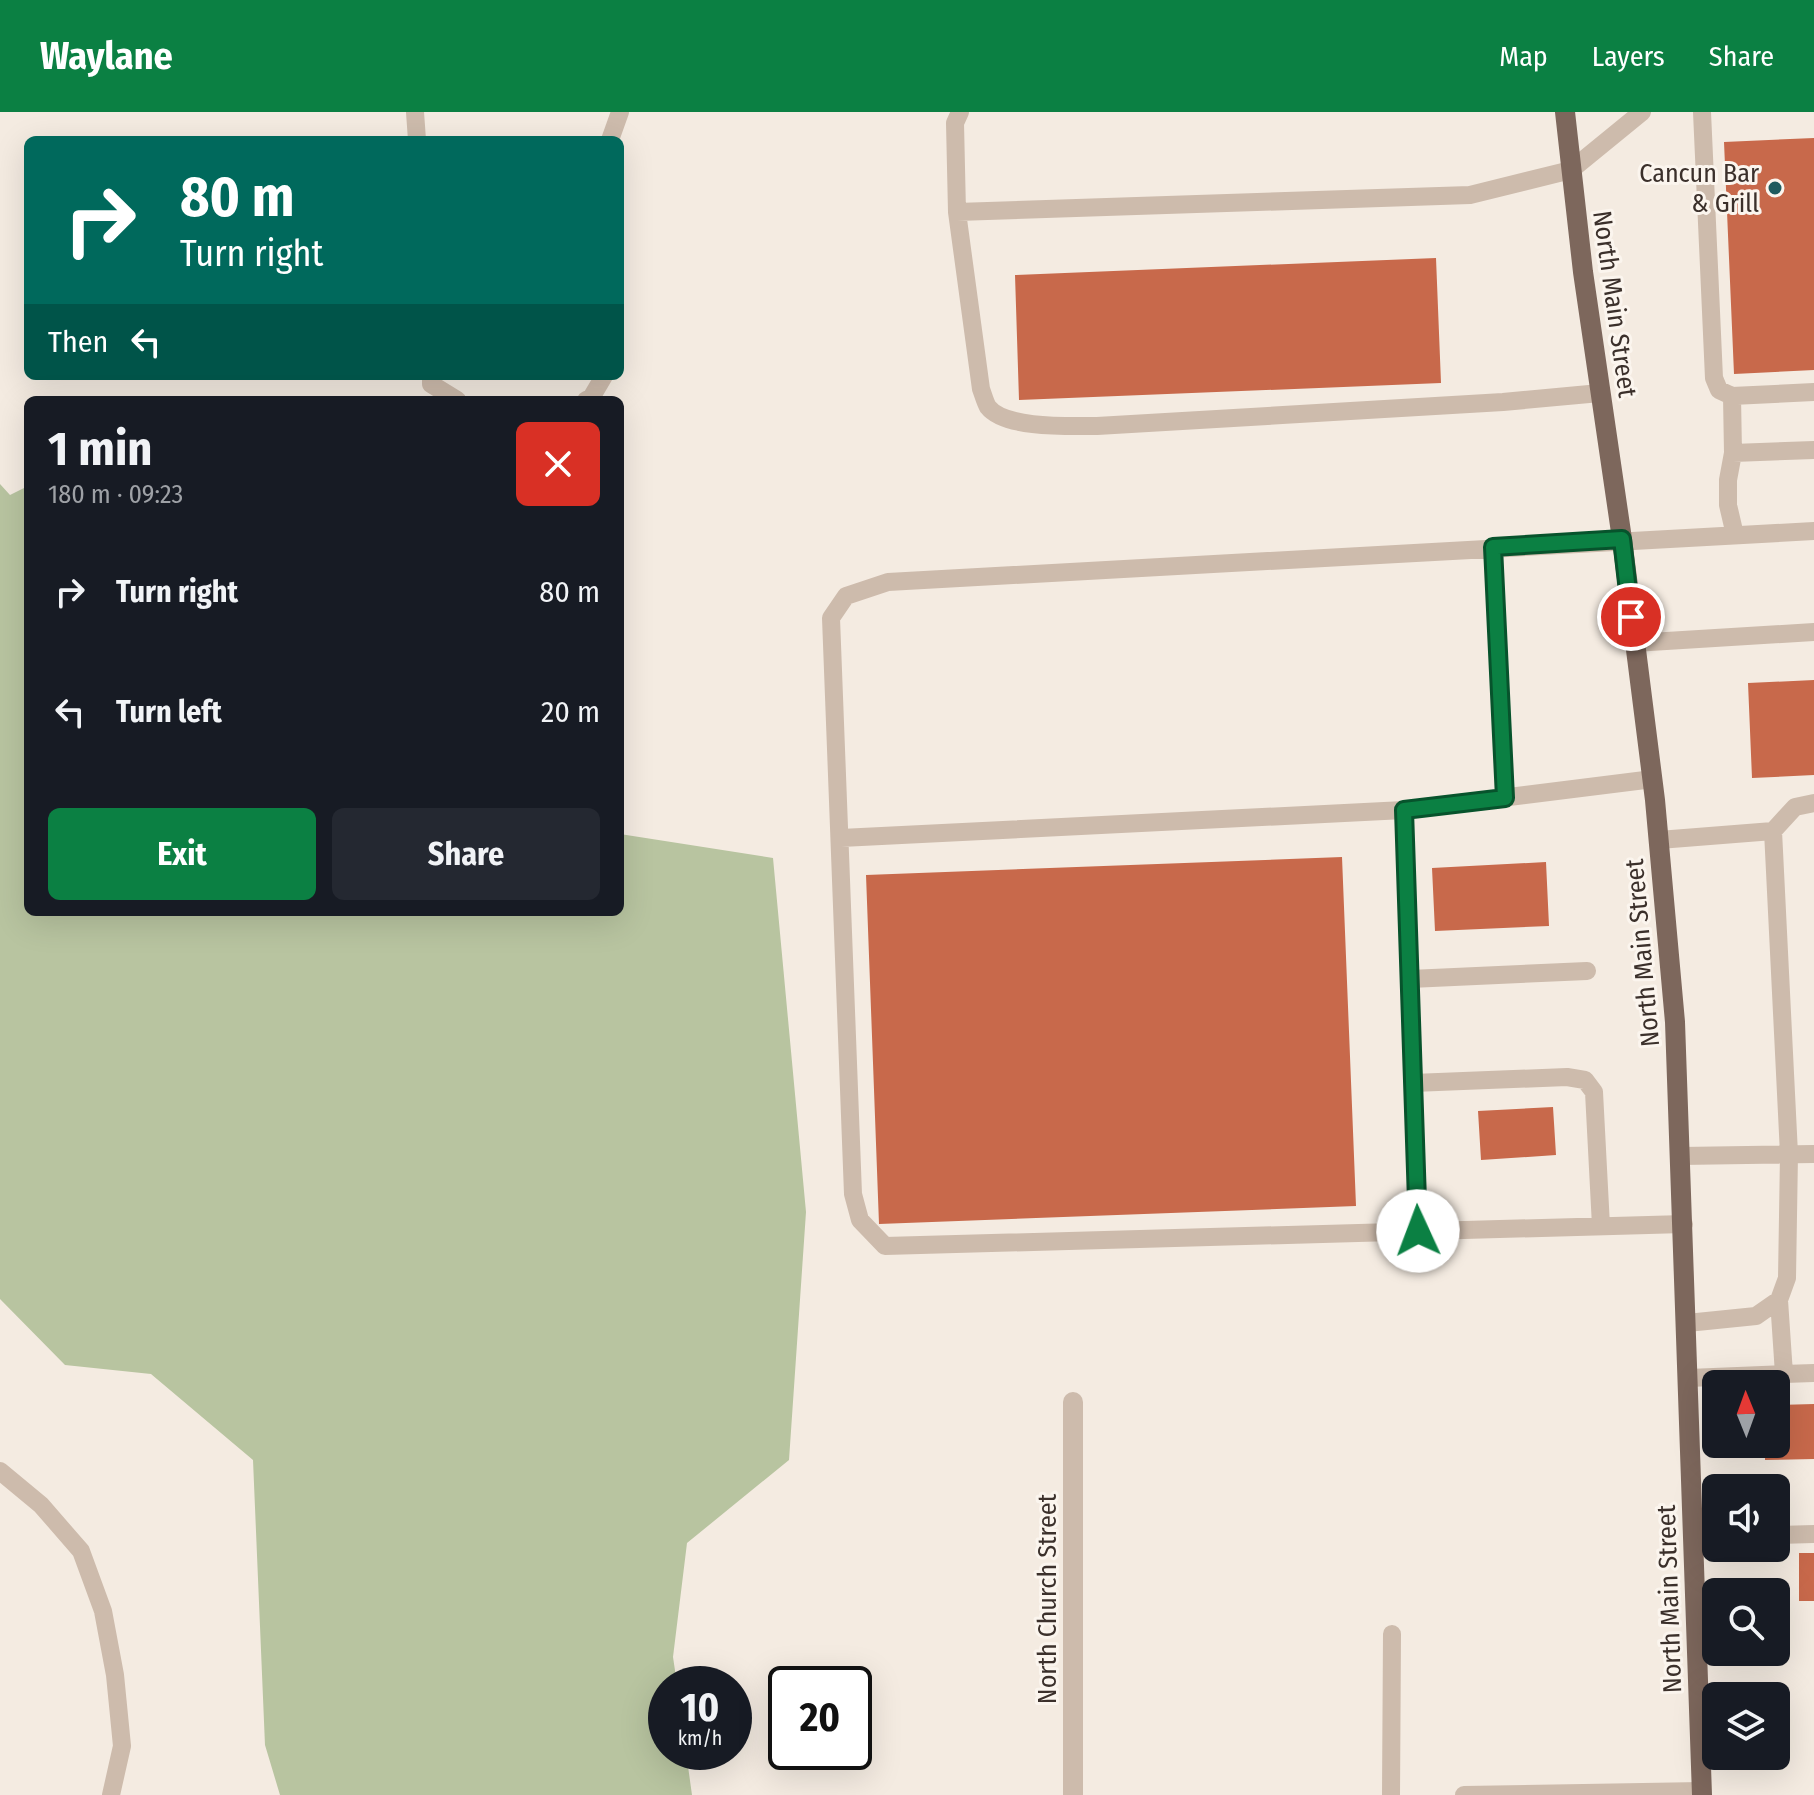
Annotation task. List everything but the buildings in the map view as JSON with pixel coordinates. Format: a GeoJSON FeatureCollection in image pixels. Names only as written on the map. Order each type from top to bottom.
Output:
{"type":"FeatureCollection","features":[{"type":"Feature","properties":{"kind":"main road","name":"North Main Street"},"geometry":{"type":"LineString","coordinates":[[1565,112],[1653,779],[1675,1022],[1702,1793]]}},
{"type":"Feature","properties":{"kind":"street","name":"North Church Street"},"geometry":{"type":"LineString","coordinates":[[1073,1402],[1073,1795]]}},
{"type":"Feature","properties":{"kind":"lane"},"geometry":{"type":"LineString","coordinates":[[415,112],[417,136]]}},
{"type":"Feature","properties":{"kind":"lane"},"geometry":{"type":"LineString","coordinates":[[611,136],[620,112]]}},
{"type":"Feature","properties":{"kind":"lane"},"geometry":{"type":"LineString","coordinates":[[960,112],[955,123],[957,212],[981,389],[989,408],[1008,418],[1044,427],[1097,426],[1503,402],[1600,393]]}},
{"type":"Feature","properties":{"kind":"lane"},"geometry":{"type":"LineString","coordinates":[[957,212],[1470,195],[1571,170],[1642,112]]}},
{"type":"Feature","properties":{"kind":"lane"},"geometry":{"type":"LineString","coordinates":[[1702,112],[1714,378],[1719,390],[1732,396],[1814,392]]}},
{"type":"Feature","properties":{"kind":"lane"},"geometry":{"type":"LineString","coordinates":[[431,380],[431,384],[450,396]]}},
{"type":"Feature","properties":{"kind":"lane"},"geometry":{"type":"LineString","coordinates":[[1732,396],[1733,453],[1728,492],[1735,535]]}},
{"type":"Feature","properties":{"kind":"lane"},"geometry":{"type":"LineString","coordinates":[[1733,453],[1814,450]]}},
{"type":"Feature","properties":{"kind":"lane"},"geometry":{"type":"LineString","coordinates":[[1684,1224],[885,1246],[860,1220],[853,1194],[831,618],[846,596],[888,582],[1622,539],[1814,531]]}},
{"type":"Feature","properties":{"kind":"lane"},"geometry":{"type":"LineString","coordinates":[[1493,547],[1505,798]]}},
{"type":"Feature","properties":{"kind":"lane"},"geometry":{"type":"LineString","coordinates":[[1634,643],[1814,632]]}},
{"type":"Feature","properties":{"kind":"lane"},"geometry":{"type":"LineString","coordinates":[[841,838],[1404,810],[1653,779]]}},
{"type":"Feature","properties":{"kind":"lane"},"geometry":{"type":"LineString","coordinates":[[1659,840],[1773,831],[1795,807],[1814,803]]}},
{"type":"Feature","properties":{"kind":"lane"},"geometry":{"type":"LineString","coordinates":[[1404,810],[1418,1231]]}},
{"type":"Feature","properties":{"kind":"lane"},"geometry":{"type":"LineString","coordinates":[[1773,831],[1789,1154],[1787,1278],[1779,1300],[1784,1370]]}},
{"type":"Feature","properties":{"kind":"lane"},"geometry":{"type":"LineString","coordinates":[[1410,979],[1587,971]]}},
{"type":"Feature","properties":{"kind":"lane"},"geometry":{"type":"LineString","coordinates":[[1413,1083],[1567,1077],[1585,1080],[1594,1092],[1601,1226]]}},
{"type":"Feature","properties":{"kind":"lane"},"geometry":{"type":"LineString","coordinates":[[1681,1156],[1814,1154]]}},
{"type":"Feature","properties":{"kind":"lane"},"geometry":{"type":"LineString","coordinates":[[1687,1323],[1756,1316],[1779,1300]]}},
{"type":"Feature","properties":{"kind":"lane"},"geometry":{"type":"LineString","coordinates":[[1790,1374],[1814,1373]]}},
{"type":"Feature","properties":{"kind":"lane"},"geometry":{"type":"LineString","coordinates":[[1689,1378],[1702,1377]]}},
{"type":"Feature","properties":{"kind":"lane"},"geometry":{"type":"LineString","coordinates":[[0,1471],[41,1505],[81,1551],[103,1611],[115,1675],[122,1746],[111,1795]]}},
{"type":"Feature","properties":{"kind":"lane"},"geometry":{"type":"LineString","coordinates":[[1790,1535],[1814,1534]]}},
{"type":"Feature","properties":{"kind":"lane"},"geometry":{"type":"LineString","coordinates":[[1694,1536],[1702,1536]]}},
{"type":"Feature","properties":{"kind":"lane"},"geometry":{"type":"LineString","coordinates":[[1391,1795],[1392,1634]]}},
{"type":"Feature","properties":{"kind":"lane"},"geometry":{"type":"LineString","coordinates":[[1464,1795],[1702,1793]]}},
{"type":"Feature","properties":{"kind":"green space"},"geometry":{"type":"Polygon","coordinates":[[[0,484],[10,495],[24,488],[24,916],[624,916],[624,835],[773,858],[806,1212],[789,1460],[687,1543],[674,1666],[648,1666],[648,1770],[689,1770],[692,1795],[280,1795],[265,1745],[253,1460],[151,1374],[65,1365],[0,1299],[0,484]]]}},
{"type":"Feature","properties":{"kind":"place","name":"Cancun Bar & Grill"},"geometry":{"type":"Point","coordinates":[1775,188]}},
{"type":"Feature","properties":{"kind":"route"},"geometry":{"type":"LineString","coordinates":[[1418,1231],[1404,810],[1505,798],[1493,547],[1622,539],[1631,617]]}}]}
